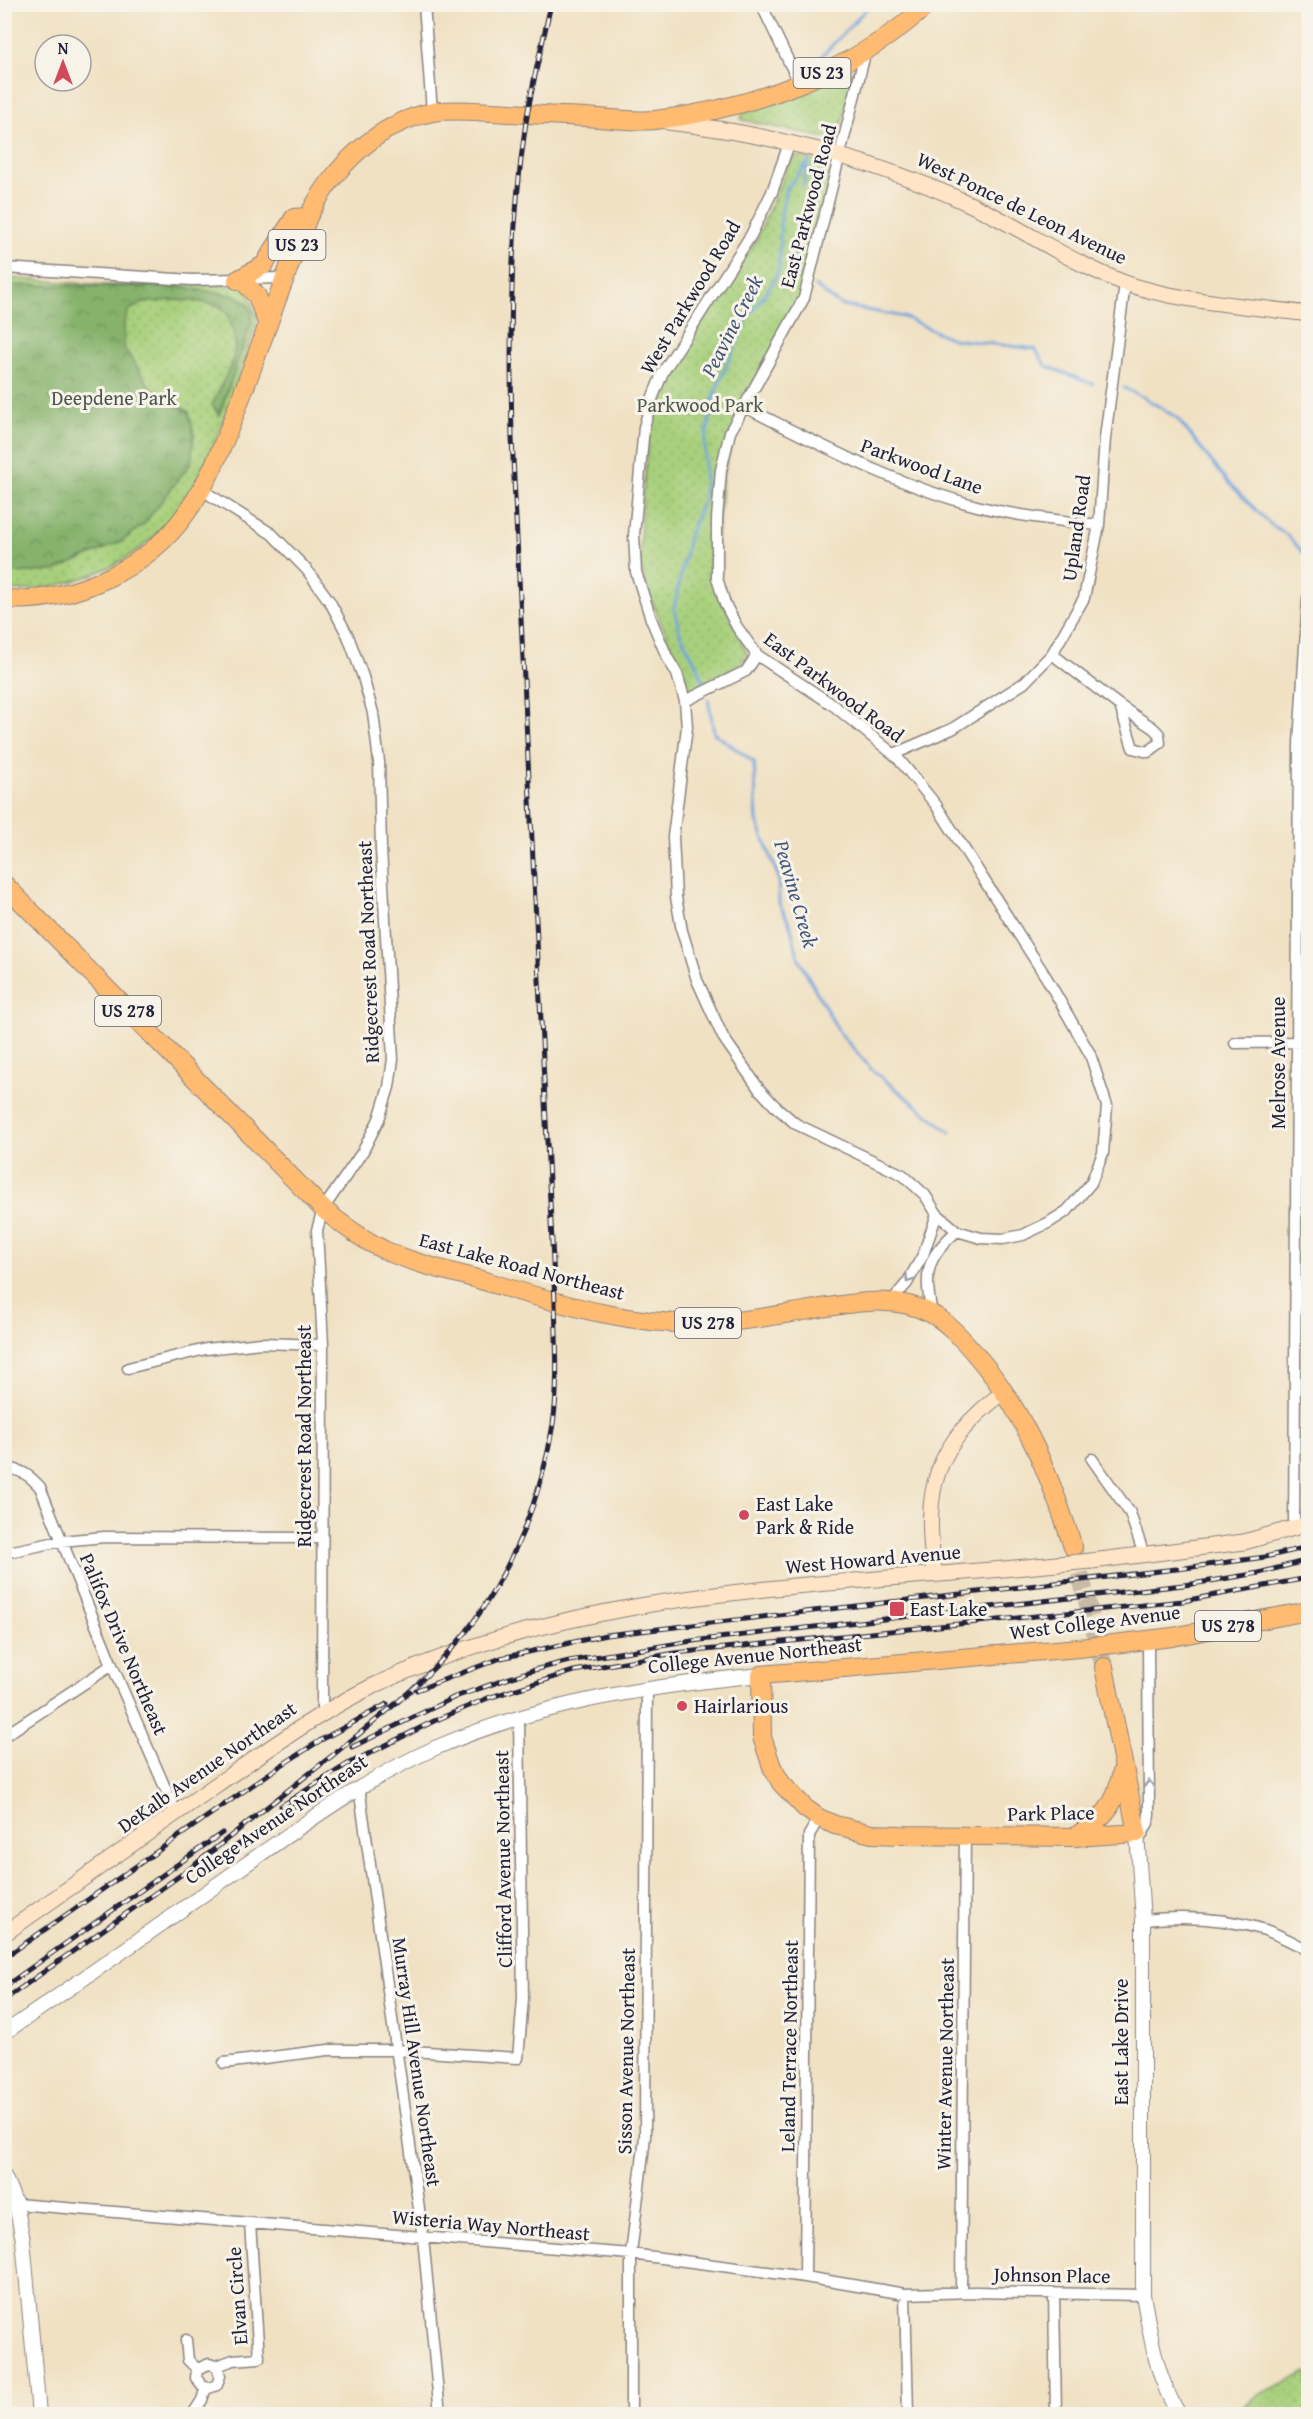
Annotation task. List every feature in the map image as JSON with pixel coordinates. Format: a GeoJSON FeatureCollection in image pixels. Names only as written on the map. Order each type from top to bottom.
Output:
{"type":"FeatureCollection","features":[{"type":"Feature","properties":{"kind":"main road","name":"US 23"},"geometry":{"type":"LineString","coordinates":[[653,120],[743,103],[799,83],[892,34],[928,4]]}},
{"type":"Feature","properties":{"kind":"main road","name":"West Ponce de Leon Avenue"},"geometry":{"type":"LineString","coordinates":[[432,112],[453,110],[653,120],[790,141],[840,154],[917,181],[962,200],[1081,264],[1125,283],[1164,293],[1308,314]]}},
{"type":"Feature","properties":{"kind":"main road","name":"US 23"},"geometry":{"type":"LineString","coordinates":[[4,599],[60,594],[90,585],[125,568],[167,536],[202,490],[226,438],[308,217],[327,183],[366,144],[393,127],[432,112]]}},
{"type":"Feature","properties":{"kind":"main road"},"geometry":{"type":"LineString","coordinates":[[268,325],[257,296],[239,280],[264,265],[294,218],[308,217]]}},
{"type":"Feature","properties":{"kind":"main road","name":"East Lake Road Northeast"},"geometry":{"type":"LineString","coordinates":[[4,884],[323,1209],[348,1229],[395,1254],[555,1302],[632,1319],[708,1323],[754,1319],[858,1302],[891,1302],[932,1314],[963,1340],[1005,1391],[1036,1448],[1055,1490],[1073,1547]]}},
{"type":"Feature","properties":{"kind":"main road"},"geometry":{"type":"LineString","coordinates":[[935,1575],[929,1531],[929,1507],[940,1466],[965,1426],[1005,1391]]}},
{"type":"Feature","properties":{"kind":"main road","name":"West Howard Avenue"},"geometry":{"type":"LineString","coordinates":[[445,1656],[531,1630],[631,1606],[761,1590],[1144,1555],[1244,1542],[1301,1527]]}},
{"type":"Feature","properties":{"kind":"main road","name":"West College Avenue"},"geometry":{"type":"LineString","coordinates":[[957,1660],[1172,1637],[1308,1611]]}},
{"type":"Feature","properties":{"kind":"main road","name":"DeKalb Avenue Northeast"},"geometry":{"type":"LineString","coordinates":[[4,1934],[322,1714],[370,1688],[445,1656]]}},
{"type":"Feature","properties":{"kind":"main road","name":"College Avenue Northeast"},"geometry":{"type":"LineString","coordinates":[[761,1675],[957,1660]]}},
{"type":"Feature","properties":{"kind":"main road","name":"East Lake Drive"},"geometry":{"type":"LineString","coordinates":[[1104,1666],[1138,1837]]}},
{"type":"Feature","properties":{"kind":"main road","name":"Park Place"},"geometry":{"type":"LineString","coordinates":[[761,1675],[761,1714],[766,1751],[781,1783],[805,1808],[819,1818],[851,1830],[872,1834],[1138,1837]]}},
{"type":"Feature","properties":{"kind":"main road"},"geometry":{"type":"LineString","coordinates":[[1075,1837],[1107,1812],[1117,1795],[1124,1760]]}},
{"type":"Feature","properties":{"kind":"street"},"geometry":{"type":"LineString","coordinates":[[424,4],[432,112]]}},
{"type":"Feature","properties":{"kind":"street"},"geometry":{"type":"LineString","coordinates":[[761,4],[799,83]]}},
{"type":"Feature","properties":{"kind":"street","name":"East Parkwood Road"},"geometry":{"type":"LineString","coordinates":[[866,49],[804,298],[730,432],[721,470],[716,554],[717,578],[725,604],[737,627],[757,655],[833,705],[894,754],[936,805],[1057,995],[1090,1054],[1107,1106],[1103,1153],[1091,1183],[1067,1211],[1035,1230],[1003,1239],[981,1238],[957,1230]]}},
{"type":"Feature","properties":{"kind":"street","name":"West Parkwood Road"},"geometry":{"type":"LineString","coordinates":[[790,141],[772,192],[751,235],[663,372],[644,427],[634,535],[636,572],[651,619],[680,682],[685,701],[687,727],[673,837],[676,897],[697,980],[723,1037],[759,1089],[785,1116],[823,1138],[903,1175],[925,1195],[937,1214],[957,1230]]}},
{"type":"Feature","properties":{"kind":"street"},"geometry":{"type":"LineString","coordinates":[[4,268],[192,280],[286,278]]}},
{"type":"Feature","properties":{"kind":"street","name":"Upland Road"},"geometry":{"type":"LineString","coordinates":[[894,754],[952,729],[1024,683],[1052,654],[1084,598],[1099,525],[1105,438],[1125,283]]}},
{"type":"Feature","properties":{"kind":"street","name":"Parkwood Lane"},"geometry":{"type":"LineString","coordinates":[[743,405],[853,461],[929,491],[978,506],[1099,525]]}},
{"type":"Feature","properties":{"kind":"street","name":"Ridgecrest Road Northeast"},"geometry":{"type":"LineString","coordinates":[[202,490],[272,534],[307,570],[330,602],[348,636],[373,713],[379,762],[381,849],[393,1059],[389,1087],[379,1119],[363,1151],[323,1209],[317,1230],[323,1345],[322,1714]]}},
{"type":"Feature","properties":{"kind":"street","name":"Melrose Avenue"},"geometry":{"type":"LineString","coordinates":[[1301,1527],[1295,1288],[1296,1042],[1299,744],[1308,598]]}},
{"type":"Feature","properties":{"kind":"street"},"geometry":{"type":"LineString","coordinates":[[1052,654],[1120,706]]}},
{"type":"Feature","properties":{"kind":"street"},"geometry":{"type":"LineString","coordinates":[[685,701],[746,671],[757,655]]}},
{"type":"Feature","properties":{"kind":"street"},"geometry":{"type":"LineString","coordinates":[[1235,1043],[1308,1042]]}},
{"type":"Feature","properties":{"kind":"street"},"geometry":{"type":"LineString","coordinates":[[891,1302],[907,1283],[923,1255],[937,1214]]}},
{"type":"Feature","properties":{"kind":"street"},"geometry":{"type":"LineString","coordinates":[[932,1314],[927,1290],[929,1263],[941,1244],[957,1230]]}},
{"type":"Feature","properties":{"kind":"street"},"geometry":{"type":"LineString","coordinates":[[1295,1288],[1308,1288]]}},
{"type":"Feature","properties":{"kind":"street"},"geometry":{"type":"LineString","coordinates":[[128,1368],[206,1349],[261,1343],[323,1345]]}},
{"type":"Feature","properties":{"kind":"street"},"geometry":{"type":"LineString","coordinates":[[1092,1459],[1130,1513],[1144,1555]]}},
{"type":"Feature","properties":{"kind":"street","name":"Palifox Drive Northeast"},"geometry":{"type":"LineString","coordinates":[[4,1468],[15,1468],[29,1475],[40,1487],[112,1665],[176,1813]]}},
{"type":"Feature","properties":{"kind":"street"},"geometry":{"type":"LineString","coordinates":[[4,1553],[61,1541],[105,1537],[322,1538]]}},
{"type":"Feature","properties":{"kind":"street"},"geometry":{"type":"LineString","coordinates":[[1138,1837],[1148,1823],[1149,1814],[1148,1640]]}},
{"type":"Feature","properties":{"kind":"street"},"geometry":{"type":"LineString","coordinates":[[4,1736],[112,1665]]}},
{"type":"Feature","properties":{"kind":"street","name":"College Avenue Northeast"},"geometry":{"type":"LineString","coordinates":[[4,2033],[359,1787],[435,1748],[519,1718],[573,1702],[647,1688],[761,1675]]}},
{"type":"Feature","properties":{"kind":"street","name":"Sisson Avenue Northeast"},"geometry":{"type":"LineString","coordinates":[[631,2415],[631,2254],[645,2137],[647,1688]]}},
{"type":"Feature","properties":{"kind":"street","name":"Clifford Avenue Northeast"},"geometry":{"type":"LineString","coordinates":[[397,2050],[518,2058],[523,1999],[519,1718]]}},
{"type":"Feature","properties":{"kind":"street","name":"Murray Hill Avenue Northeast"},"geometry":{"type":"LineString","coordinates":[[359,1787],[423,2237],[440,2415]]}},
{"type":"Feature","properties":{"kind":"street","name":"Leland Terrace Northeast"},"geometry":{"type":"LineString","coordinates":[[805,2277],[809,1835],[819,1818]]}},
{"type":"Feature","properties":{"kind":"street","name":"Winter Avenue Northeast"},"geometry":{"type":"LineString","coordinates":[[961,2292],[965,1835]]}},
{"type":"Feature","properties":{"kind":"street","name":"East Lake Drive"},"geometry":{"type":"LineString","coordinates":[[1138,1837],[1143,1920],[1143,2295],[1154,2354],[1167,2395],[1179,2415]]}},
{"type":"Feature","properties":{"kind":"street"},"geometry":{"type":"LineString","coordinates":[[1143,1920],[1202,1919],[1236,1922],[1267,1930],[1308,1950]]}},
{"type":"Feature","properties":{"kind":"street"},"geometry":{"type":"LineString","coordinates":[[224,2063],[328,2050],[397,2050]]}},
{"type":"Feature","properties":{"kind":"street"},"geometry":{"type":"LineString","coordinates":[[4,2176],[16,2204],[23,2240],[39,2415]]}},
{"type":"Feature","properties":{"kind":"street","name":"Wisteria Way Northeast"},"geometry":{"type":"LineString","coordinates":[[16,2204],[631,2254],[805,2277],[905,2294],[961,2292]]}},
{"type":"Feature","properties":{"kind":"street","name":"Elvan Circle"},"geometry":{"type":"LineString","coordinates":[[197,2369],[209,2364],[217,2366],[233,2360],[259,2358],[250,2223]]}},
{"type":"Feature","properties":{"kind":"street","name":"Johnson Place"},"geometry":{"type":"LineString","coordinates":[[961,2292],[1143,2295]]}},
{"type":"Feature","properties":{"kind":"street"},"geometry":{"type":"LineString","coordinates":[[905,2294],[908,2415]]}},
{"type":"Feature","properties":{"kind":"street"},"geometry":{"type":"LineString","coordinates":[[1054,2295],[1056,2415]]}},
{"type":"Feature","properties":{"kind":"street"},"geometry":{"type":"LineString","coordinates":[[186,2340],[188,2360],[197,2369],[196,2378],[202,2386],[206,2387],[202,2400],[193,2414]]}},
{"type":"Feature","properties":{"kind":"street","name":"Elvan Circle"},"geometry":{"type":"LineString","coordinates":[[206,2387],[217,2385],[220,2376],[217,2366]]}},
{"type":"Feature","properties":{"kind":"green space"},"geometry":{"type":"Polygon","coordinates":[[[855,70],[857,72],[837,139],[741,118],[744,113],[802,93],[855,70]]]}},
{"type":"Feature","properties":{"kind":"green space","name":"Parkwood Park"},"geometry":{"type":"Polygon","coordinates":[[[792,155],[833,164],[804,298],[743,406],[723,474],[713,578],[747,653],[740,666],[690,690],[647,590],[640,562],[641,513],[648,441],[660,386],[757,239],[792,155]]]}},
{"type":"Feature","properties":{"kind":"green space","name":"Deepdene Park"},"geometry":{"type":"Polygon","coordinates":[[[5,278],[103,285],[240,285],[247,289],[258,319],[217,439],[199,476],[178,510],[152,539],[118,563],[68,583],[23,591],[5,590],[5,278]]]}},
{"type":"Feature","properties":{"kind":"green space","name":"Deepdene Park"},"geometry":{"type":"Polygon","coordinates":[[[4,285],[181,287],[237,296],[247,303],[252,311],[252,321],[219,415],[212,405],[232,363],[235,349],[235,334],[227,313],[219,306],[196,301],[173,300],[143,303],[129,310],[124,323],[124,348],[151,388],[189,412],[194,435],[191,463],[144,524],[122,541],[54,571],[12,573],[5,571],[4,285]]]}},
{"type":"Feature","properties":{"kind":"green space"},"geometry":{"type":"Polygon","coordinates":[[[1308,2372],[1308,2414],[1236,2414],[1260,2394],[1308,2372]]]}},
{"type":"Feature","properties":{"kind":"waterway","name":"Peavine Creek"},"geometry":{"type":"LineString","coordinates":[[819,59],[871,4]]}},
{"type":"Feature","properties":{"kind":"waterway","name":"Peavine Creek"},"geometry":{"type":"LineString","coordinates":[[703,682],[698,667],[680,634],[674,608],[689,536],[704,498],[705,442],[715,392],[747,319],[773,282],[779,269],[781,214],[786,189],[809,161]]}},
{"type":"Feature","properties":{"kind":"waterway"},"geometry":{"type":"LineString","coordinates":[[803,186],[808,163]]}},
{"type":"Feature","properties":{"kind":"waterway"},"geometry":{"type":"LineString","coordinates":[[801,275],[793,269],[805,203]]}},
{"type":"Feature","properties":{"kind":"waterway"},"geometry":{"type":"LineString","coordinates":[[815,286],[840,305],[904,317],[952,339],[1035,349],[1046,366],[1093,384]]}},
{"type":"Feature","properties":{"kind":"waterway"},"geometry":{"type":"LineString","coordinates":[[1124,388],[1177,418],[1226,480],[1269,523],[1287,535],[1308,558]]}},
{"type":"Feature","properties":{"kind":"waterway","name":"Peavine Creek"},"geometry":{"type":"LineString","coordinates":[[708,699],[714,733],[754,762],[757,821],[778,876],[779,903],[790,924],[799,960],[839,1032],[872,1070],[950,1132]]}},
{"type":"Feature","properties":{"kind":"tunnel"},"geometry":{"type":"LineString","coordinates":[[1073,1547],[1104,1667]]}},
{"type":"Feature","properties":{"kind":"railway"},"geometry":{"type":"LineString","coordinates":[[187,1871],[386,1712],[451,1650],[482,1609],[510,1560],[533,1506],[548,1451],[556,1394],[555,1302],[512,438],[511,361],[512,284],[520,168],[530,98],[551,4]]}},
{"type":"Feature","properties":{"kind":"railway"},"geometry":{"type":"LineString","coordinates":[[417,1690],[501,1658],[606,1635],[1185,1568],[1265,1557],[1308,1547]]}},
{"type":"Feature","properties":{"kind":"railway"},"geometry":{"type":"LineString","coordinates":[[352,1747],[455,1697],[530,1671],[569,1661],[692,1641],[1192,1584],[1259,1573],[1308,1560]]}},
{"type":"Feature","properties":{"kind":"railway"},"geometry":{"type":"LineString","coordinates":[[281,1806],[346,1765],[434,1721],[488,1698],[574,1671],[675,1653],[1183,1601],[1308,1578]]}},
{"type":"Feature","properties":{"kind":"railway"},"geometry":{"type":"LineString","coordinates":[[4,1958],[277,1768],[321,1740],[387,1704]]}},
{"type":"Feature","properties":{"kind":"railway"},"geometry":{"type":"LineString","coordinates":[[198,1873],[294,1806]]}},
{"type":"Feature","properties":{"kind":"railway"},"geometry":{"type":"LineString","coordinates":[[4,1987],[222,1833]]}},
{"type":"Feature","properties":{"kind":"railway"},"geometry":{"type":"LineString","coordinates":[[4,2000],[192,1867]]}},
{"type":"Feature","properties":{"kind":"place","name":"East Lake Park & Ride"},"geometry":{"type":"Point","coordinates":[744,1515]}},
{"type":"Feature","properties":{"kind":"place","name":"East Lake"},"geometry":{"type":"Point","coordinates":[897,1609]}},
{"type":"Feature","properties":{"kind":"place","name":"Hairlarious"},"geometry":{"type":"Point","coordinates":[682,1706]}}]}
